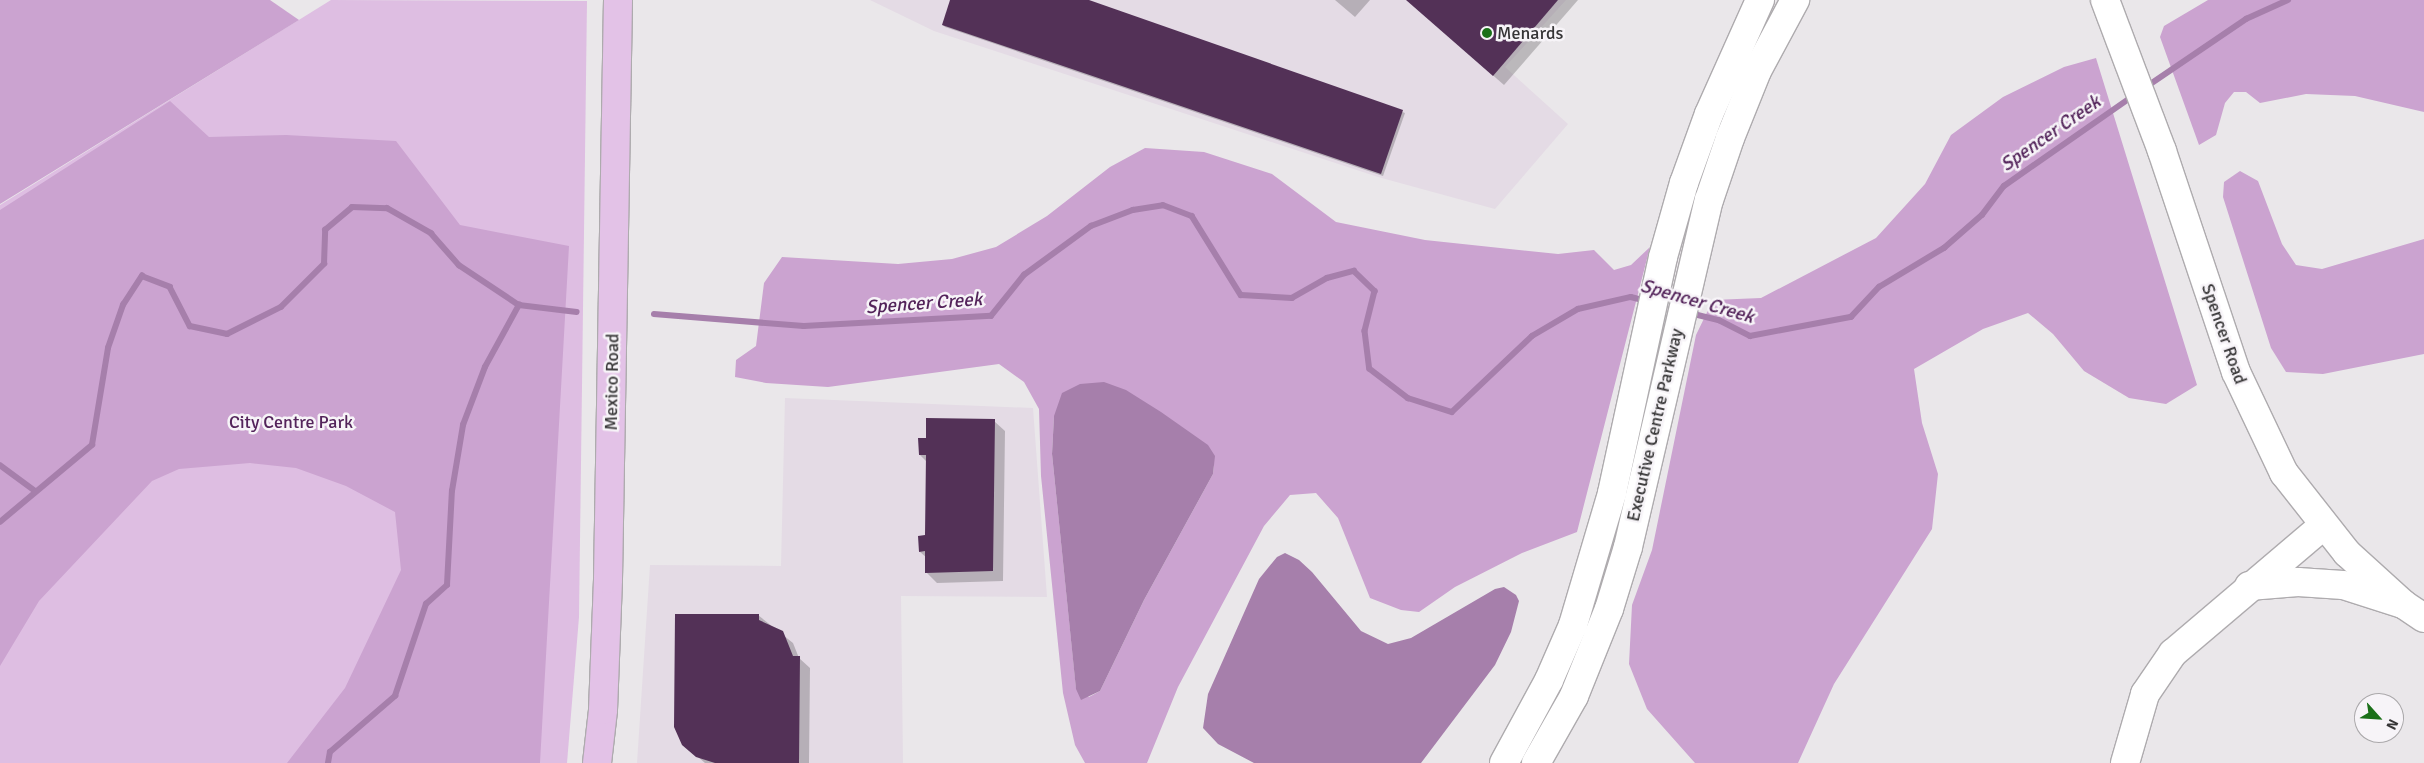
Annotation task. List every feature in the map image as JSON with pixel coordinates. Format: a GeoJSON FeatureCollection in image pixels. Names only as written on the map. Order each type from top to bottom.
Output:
{"type":"FeatureCollection","features":[{"type":"Feature","properties":{"kind":"main road","name":"Mexico Road"},"geometry":{"type":"LineString","coordinates":[[597,763],[603,710],[614,289],[618,0]]}},
{"type":"Feature","properties":{"kind":"street","name":"Executive Centre Parkway"},"geometry":{"type":"LineString","coordinates":[[1504,763],[1549,680],[1573,625],[1602,531],[1663,257],[1709,114],[1760,0]]}},
{"type":"Feature","properties":{"kind":"street","name":"Executive Centre Parkway"},"geometry":{"type":"LineString","coordinates":[[1536,763],[1574,696],[1609,609],[1650,455],[1668,362],[1693,264],[1730,138],[1757,71],[1795,0]]}},
{"type":"Feature","properties":{"kind":"street","name":"Spencer Road"},"geometry":{"type":"LineString","coordinates":[[2104,0],[2124,46],[2162,151],[2243,389],[2284,473],[2324,526],[2366,572],[2414,611]]}},
{"type":"Feature","properties":{"kind":"street"},"geometry":{"type":"LineString","coordinates":[[2125,763],[2145,694],[2173,653],[2249,586],[2324,526]]}},
{"type":"Feature","properties":{"kind":"street"},"geometry":{"type":"LineString","coordinates":[[2249,586],[2298,582],[2344,585],[2414,611]]}},
{"type":"Feature","properties":{"kind":"shaded area"},"geometry":{"type":"Polygon","coordinates":[[[870,0],[1566,0],[1505,67],[1568,124],[1495,209],[1378,177],[934,31],[870,0]]]}},
{"type":"Feature","properties":{"kind":"shaded area"},"geometry":{"type":"Polygon","coordinates":[[[1104,382],[1126,390],[1161,412],[1208,445],[1215,456],[1213,474],[1144,600],[1100,691],[1081,700],[1076,689],[1052,454],[1054,416],[1062,393],[1080,384],[1104,382]]]}},
{"type":"Feature","properties":{"kind":"shaded area"},"geometry":{"type":"Polygon","coordinates":[[[785,398],[1033,408],[1047,597],[901,596],[903,763],[637,763],[650,565],[781,566],[785,398]]]}},
{"type":"Feature","properties":{"kind":"shaded area"},"geometry":{"type":"Polygon","coordinates":[[[1285,553],[1299,560],[1312,572],[1361,631],[1388,644],[1411,638],[1495,589],[1504,587],[1516,595],[1519,601],[1511,632],[1495,665],[1421,763],[1254,763],[1218,744],[1203,728],[1208,694],[1259,579],[1277,557],[1285,553]]]}},
{"type":"Feature","properties":{"kind":"green space"},"geometry":{"type":"Polygon","coordinates":[[[0,0],[270,0],[299,20],[0,204],[0,0]]]}},
{"type":"Feature","properties":{"kind":"green space","name":"City Centre Park"},"geometry":{"type":"Polygon","coordinates":[[[331,0],[587,1],[579,617],[567,763],[0,763],[0,205],[331,0]]]}},
{"type":"Feature","properties":{"kind":"green space"},"geometry":{"type":"Polygon","coordinates":[[[2208,0],[2424,0],[2424,112],[2355,96],[2306,94],[2260,103],[2246,92],[2234,92],[2225,103],[2216,135],[2199,145],[2160,37],[2164,26],[2208,0]]]}},
{"type":"Feature","properties":{"kind":"green space"},"geometry":{"type":"Polygon","coordinates":[[[2096,58],[2197,385],[2166,404],[2129,398],[2084,371],[2053,334],[2028,313],[1983,329],[1914,369],[1922,423],[1938,474],[1932,529],[1834,684],[1798,763],[1695,763],[1647,709],[1629,664],[1632,605],[1652,550],[1696,335],[1713,300],[1761,298],[1876,238],[1925,184],[1951,135],[2003,97],[2064,67],[2096,58]]]}},
{"type":"Feature","properties":{"kind":"green space"},"geometry":{"type":"Polygon","coordinates":[[[170,101],[209,137],[286,135],[396,141],[460,225],[569,246],[540,763],[287,763],[345,688],[401,570],[395,512],[346,486],[296,468],[250,463],[179,469],[152,481],[39,601],[0,666],[0,210],[170,101]]]}},
{"type":"Feature","properties":{"kind":"green space"},"geometry":{"type":"Polygon","coordinates":[[[1145,148],[1204,152],[1272,174],[1336,222],[1425,240],[1558,254],[1594,250],[1614,270],[1631,265],[1650,247],[1577,532],[1522,553],[1455,587],[1419,612],[1401,610],[1370,598],[1338,518],[1316,493],[1290,495],[1264,526],[1178,687],[1147,763],[1085,763],[1075,745],[1063,693],[1041,476],[1039,409],[1024,382],[999,364],[828,387],[766,383],[735,377],[736,360],[756,346],[764,283],[782,257],[898,264],[952,259],[996,247],[1047,216],[1110,167],[1145,148]],[[1054,416],[1052,454],[1076,688],[1089,697],[1100,691],[1144,600],[1213,474],[1214,465],[1054,416]]]}},
{"type":"Feature","properties":{"kind":"green space"},"geometry":{"type":"Polygon","coordinates":[[[2240,171],[2258,181],[2282,244],[2296,265],[2322,269],[2424,239],[2424,354],[2323,374],[2286,372],[2271,348],[2223,197],[2224,182],[2240,171]]]}},
{"type":"Feature","properties":{"kind":"building"},"geometry":{"type":"Polygon","coordinates":[[[950,0],[1089,0],[1403,110],[1381,174],[942,25],[950,0]]]}},
{"type":"Feature","properties":{"kind":"building","name":"Menards"},"geometry":{"type":"Polygon","coordinates":[[[1406,0],[1558,0],[1493,76],[1406,0]]]}},
{"type":"Feature","properties":{"kind":"building"},"geometry":{"type":"Polygon","coordinates":[[[926,418],[995,419],[993,571],[925,573],[925,551],[919,552],[918,536],[925,535],[926,455],[919,455],[918,438],[926,438],[926,418]]]}},
{"type":"Feature","properties":{"kind":"building"},"geometry":{"type":"Polygon","coordinates":[[[675,614],[759,614],[759,620],[783,631],[793,656],[800,656],[799,763],[715,763],[696,757],[682,745],[674,727],[675,614]]]}},
{"type":"Feature","properties":{"kind":"waterway","name":"Spencer Creek"},"geometry":{"type":"LineString","coordinates":[[2146,87],[2246,19],[2288,0]]}},
{"type":"Feature","properties":{"kind":"waterway","name":"Spencer Creek"},"geometry":{"type":"LineString","coordinates":[[1690,313],[1719,320],[1750,336],[1851,317],[1879,287],[1944,248],[1982,215],[2004,186],[2133,96]]}},
{"type":"Feature","properties":{"kind":"waterway","name":"Spencer Creek"},"geometry":{"type":"LineString","coordinates":[[654,314],[804,326],[991,316],[1024,275],[1091,226],[1133,210],[1163,205],[1192,216],[1241,295],[1292,298],[1327,278],[1354,271],[1375,291],[1365,331],[1370,369],[1408,398],[1452,412],[1532,336],[1578,309],[1631,297],[1647,301]]}},
{"type":"Feature","properties":{"kind":"waterway","name":"Spencer Creek"},"geometry":{"type":"LineString","coordinates":[[0,522],[92,445],[108,348],[123,305],[142,276],[170,287],[190,326],[227,334],[281,307],[324,264],[325,230],[352,207],[387,208],[431,233],[459,265],[519,305],[577,312]]}},
{"type":"Feature","properties":{"kind":"waterway"},"geometry":{"type":"LineString","coordinates":[[328,763],[330,752],[395,696],[426,604],[447,585],[452,491],[463,425],[485,367],[519,305]]}},
{"type":"Feature","properties":{"kind":"waterway"},"geometry":{"type":"LineString","coordinates":[[0,465],[34,490]]}},
{"type":"Feature","properties":{"kind":"place","name":"Menards"},"geometry":{"type":"Point","coordinates":[1487,33]}}]}
